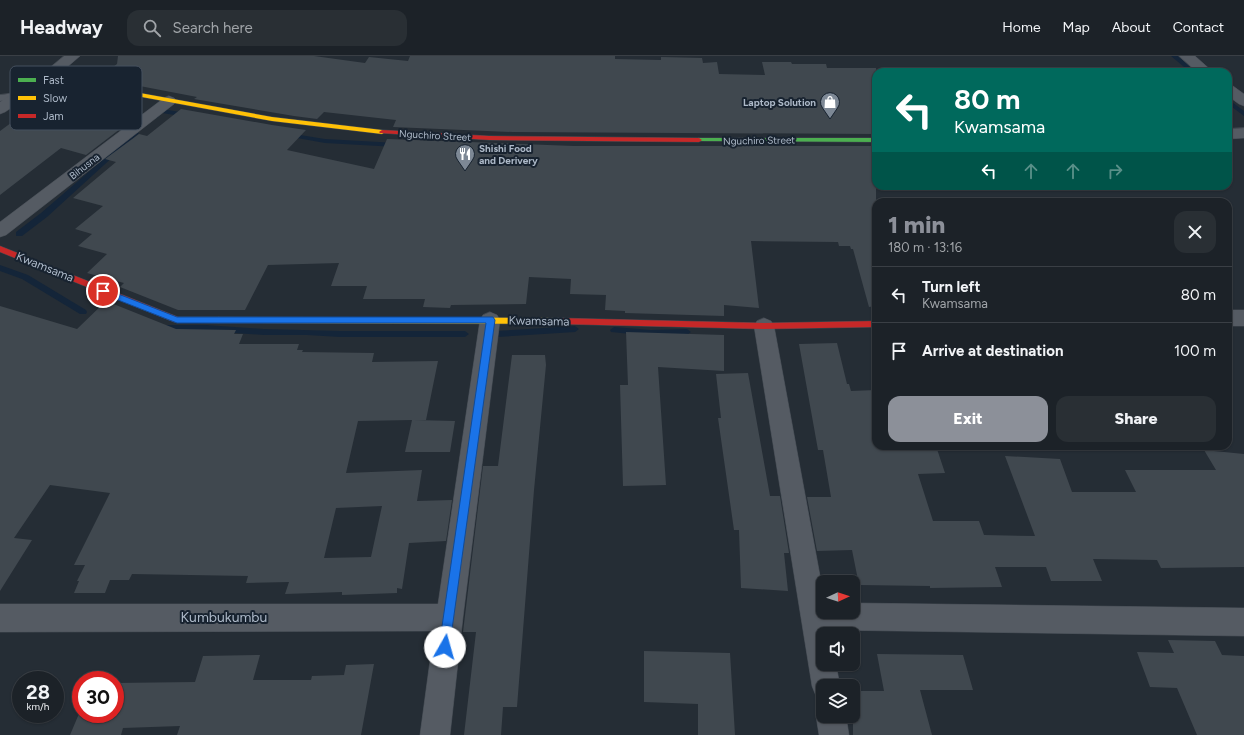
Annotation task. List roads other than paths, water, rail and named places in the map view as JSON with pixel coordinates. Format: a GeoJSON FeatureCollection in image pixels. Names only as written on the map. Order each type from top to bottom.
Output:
{"type":"FeatureCollection","features":[{"type":"Feature","properties":{"kind":"street"},"geometry":{"type":"LineString","coordinates":[[61,66],[73,56]]}},
{"type":"Feature","properties":{"kind":"street"},"geometry":{"type":"LineString","coordinates":[[1186,56],[1201,68]]}},
{"type":"Feature","properties":{"kind":"street"},"geometry":{"type":"LineString","coordinates":[[1232,92],[1244,101]]}},
{"type":"Feature","properties":{"kind":"street","name":"Nguchiro Street"},"geometry":{"type":"LineString","coordinates":[[142,96],[341,129],[429,135],[703,141],[872,140]]}},
{"type":"Feature","properties":{"kind":"street","name":"Bihusna"},"geometry":{"type":"LineString","coordinates":[[142,122],[169,101]]}},
{"type":"Feature","properties":{"kind":"street"},"geometry":{"type":"LineString","coordinates":[[0,109],[10,102]]}},
{"type":"Feature","properties":{"kind":"street","name":"Bihusna"},"geometry":{"type":"LineString","coordinates":[[0,231],[131,130]]}},
{"type":"Feature","properties":{"kind":"street"},"geometry":{"type":"LineString","coordinates":[[1232,134],[1244,133]]}},
{"type":"Feature","properties":{"kind":"street","name":"Kwamsama"},"geometry":{"type":"LineString","coordinates":[[0,249],[177,320],[490,320],[764,326],[872,324]]}},
{"type":"Feature","properties":{"kind":"street"},"geometry":{"type":"LineString","coordinates":[[1232,318],[1244,318]]}},
{"type":"Feature","properties":{"kind":"street"},"geometry":{"type":"LineString","coordinates":[[435,735],[449,617],[490,320]]}},
{"type":"Feature","properties":{"kind":"street"},"geometry":{"type":"LineString","coordinates":[[764,326],[825,679]]}},
{"type":"Feature","properties":{"kind":"street"},"geometry":{"type":"LineString","coordinates":[[814,616],[1244,622]]}},
{"type":"Feature","properties":{"kind":"street","name":"Kumbukumbu"},"geometry":{"type":"LineString","coordinates":[[0,618],[449,617]]}},
{"type":"Feature","properties":{"kind":"street"},"geometry":{"type":"LineString","coordinates":[[832,723],[834,735]]}},
{"type":"Feature","properties":{"kind":"lane"},"geometry":{"type":"LineString","coordinates":[[0,98],[10,97]]}},
{"type":"Feature","properties":{"kind":"waterway"},"geometry":{"type":"LineString","coordinates":[[1174,56],[1189,68]]}},
{"type":"Feature","properties":{"kind":"waterway"},"geometry":{"type":"LineString","coordinates":[[1232,104],[1244,114]]}},
{"type":"Feature","properties":{"kind":"waterway"},"geometry":{"type":"LineString","coordinates":[[155,117],[161,111],[187,115]]}},
{"type":"Feature","properties":{"kind":"waterway"},"geometry":{"type":"LineString","coordinates":[[19,234],[44,215],[136,133]]}},
{"type":"Feature","properties":{"kind":"waterway"},"geometry":{"type":"LineString","coordinates":[[288,135],[325,141],[397,145]]}},
{"type":"Feature","properties":{"kind":"waterway"},"geometry":{"type":"LineString","coordinates":[[0,268],[25,277],[83,312]]}},
{"type":"Feature","properties":{"kind":"waterway"},"geometry":{"type":"LineString","coordinates":[[162,328],[206,328],[264,332],[340,334],[465,334]]}},
{"type":"Feature","properties":{"kind":"waterway"},"geometry":{"type":"LineString","coordinates":[[497,334],[575,329]]}},
{"type":"Feature","properties":{"kind":"waterway"},"geometry":{"type":"LineString","coordinates":[[614,330],[651,333],[687,332]]}},
{"type":"Feature","properties":{"kind":"place","name":"Laptop Solution"},"geometry":{"type":"Point","coordinates":[830,119]}},
{"type":"Feature","properties":{"kind":"place","name":"Shishi Food and Derivery"},"geometry":{"type":"Point","coordinates":[465,171]}}]}
